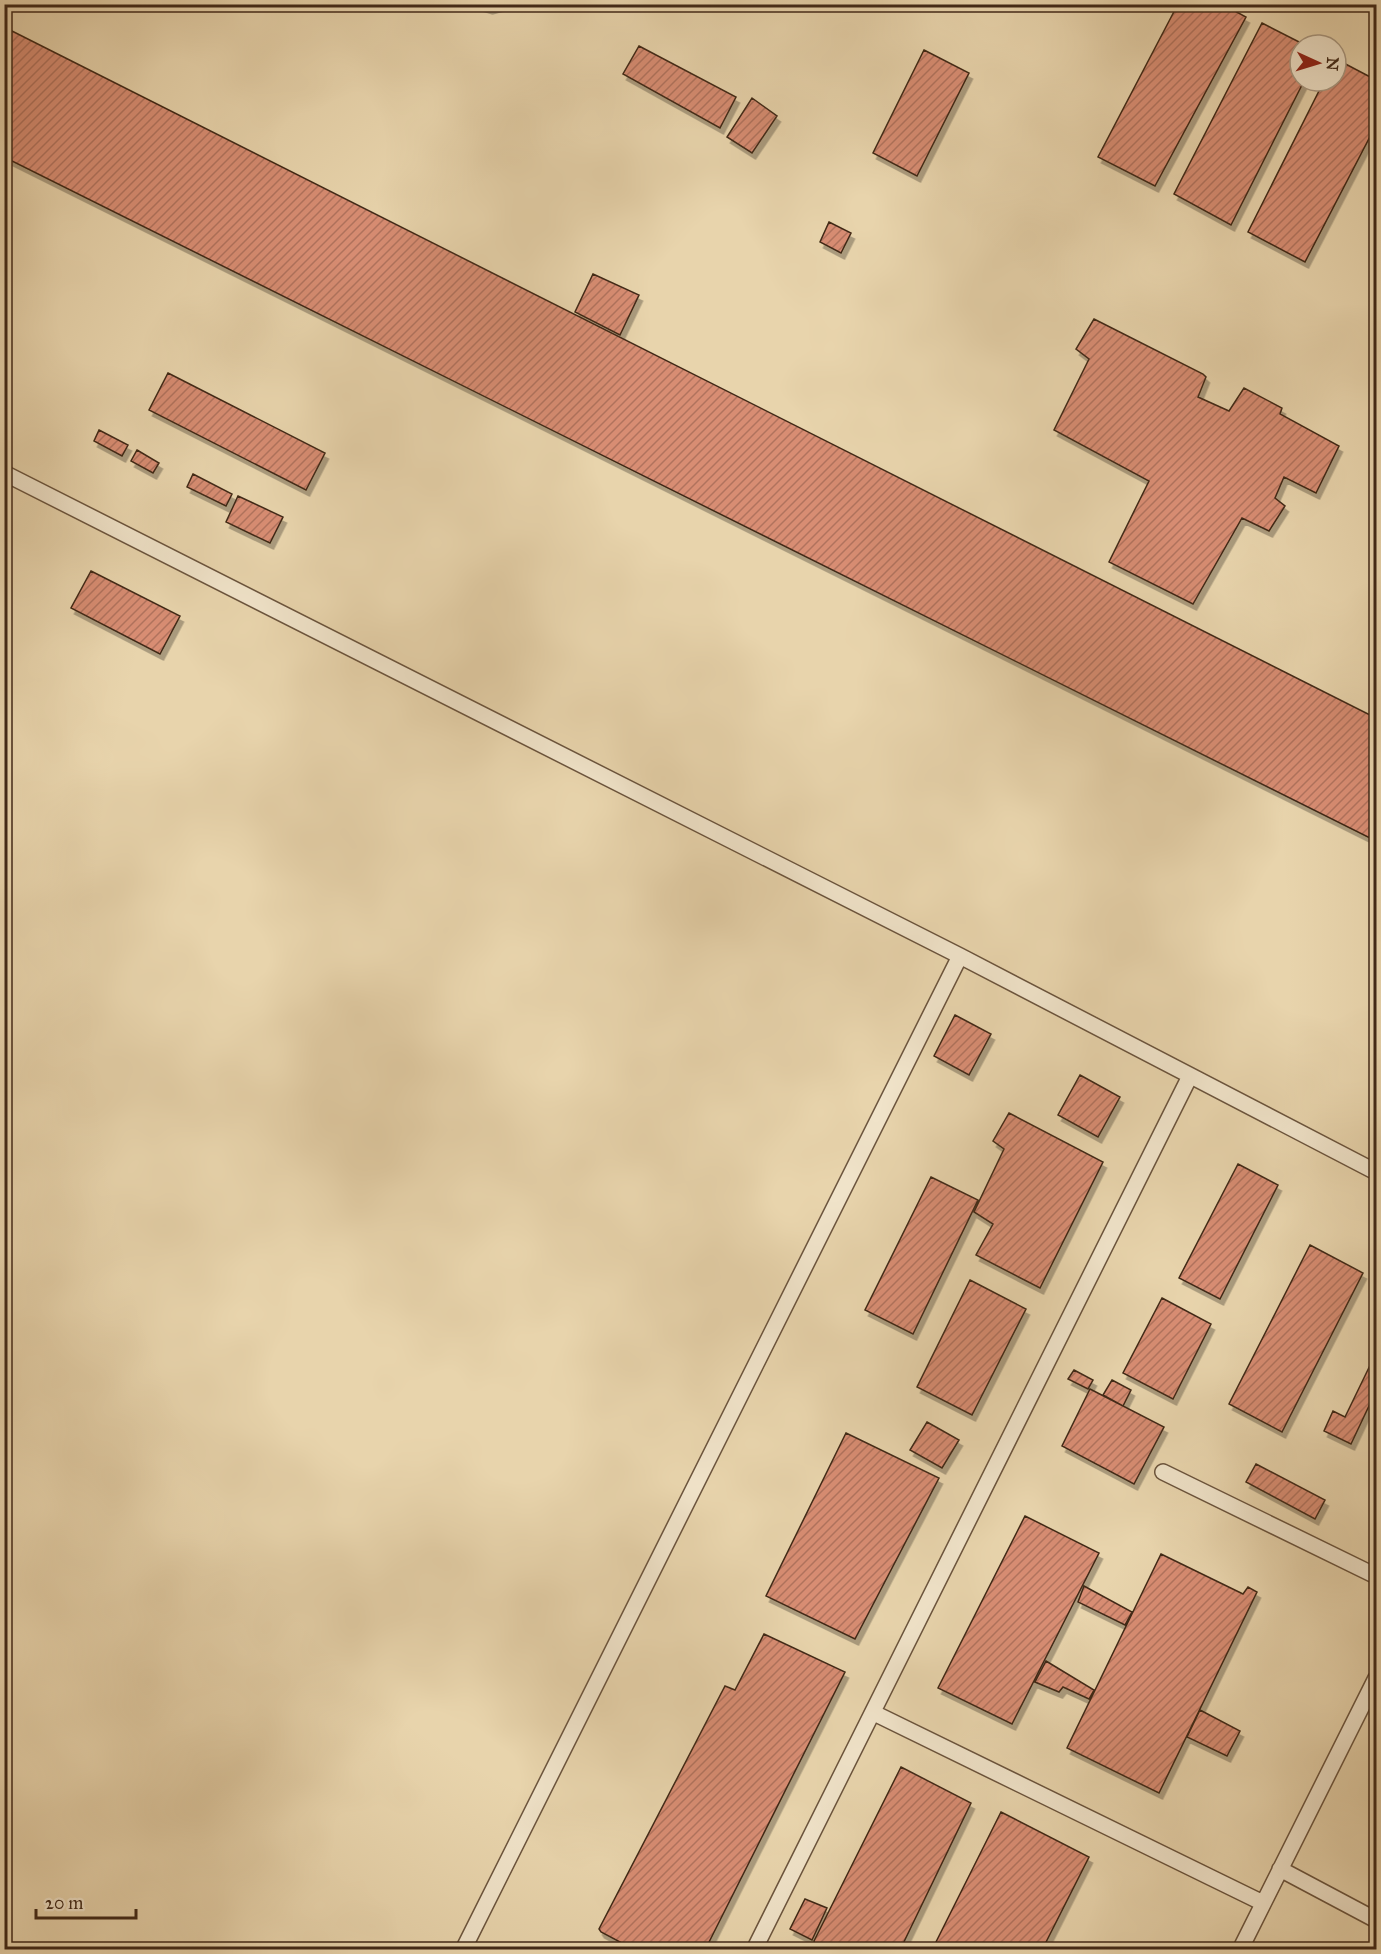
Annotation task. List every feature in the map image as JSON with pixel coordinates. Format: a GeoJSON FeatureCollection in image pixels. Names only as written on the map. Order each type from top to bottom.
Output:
{"type":"FeatureCollection","features":[{"type":"Feature","properties":{"kind":"lane"},"geometry":{"type":"LineString","coordinates":[[4,473],[960,956],[1377,1172]]}},
{"type":"Feature","properties":{"kind":"lane"},"geometry":{"type":"LineString","coordinates":[[464,1950],[960,956]]}},
{"type":"Feature","properties":{"kind":"lane"},"geometry":{"type":"LineString","coordinates":[[754,1950],[1191,1076]]}},
{"type":"Feature","properties":{"kind":"lane"},"geometry":{"type":"LineString","coordinates":[[1163,1472],[1377,1576]]}},
{"type":"Feature","properties":{"kind":"lane"},"geometry":{"type":"LineString","coordinates":[[1240,1950],[1377,1678]]}},
{"type":"Feature","properties":{"kind":"lane"},"geometry":{"type":"LineString","coordinates":[[874,1713],[1263,1903]]}},
{"type":"Feature","properties":{"kind":"lane"},"geometry":{"type":"LineString","coordinates":[[1280,1869],[1377,1920]]}},
{"type":"Feature","properties":{"kind":"building"},"geometry":{"type":"Polygon","coordinates":[[[476,4],[504,4],[489,8],[476,4]]]}},
{"type":"Feature","properties":{"kind":"building"},"geometry":{"type":"Polygon","coordinates":[[[1178,4],[1222,4],[1246,17],[1155,186],[1098,157],[1178,4]]]}},
{"type":"Feature","properties":{"kind":"building"},"geometry":{"type":"Polygon","coordinates":[[[1262,23],[1288,36],[1288,93],[1298,93],[1231,225],[1174,194],[1262,23]]]}},
{"type":"Feature","properties":{"kind":"building"},"geometry":{"type":"Polygon","coordinates":[[[4,27],[1376,718],[1376,841],[4,157],[4,27]]]}},
{"type":"Feature","properties":{"kind":"building"},"geometry":{"type":"Polygon","coordinates":[[[639,46],[736,97],[720,128],[623,74],[639,46]]]}},
{"type":"Feature","properties":{"kind":"building"},"geometry":{"type":"Polygon","coordinates":[[[924,50],[969,73],[917,176],[873,153],[924,50]]]}},
{"type":"Feature","properties":{"kind":"building"},"geometry":{"type":"Polygon","coordinates":[[[1348,65],[1376,80],[1376,125],[1305,262],[1248,232],[1318,93],[1348,93],[1348,65]]]}},
{"type":"Feature","properties":{"kind":"building"},"geometry":{"type":"Polygon","coordinates":[[[752,98],[777,116],[752,153],[727,137],[752,98]]]}},
{"type":"Feature","properties":{"kind":"building"},"geometry":{"type":"Polygon","coordinates":[[[829,222],[851,233],[841,253],[820,242],[829,222]]]}},
{"type":"Feature","properties":{"kind":"building"},"geometry":{"type":"Polygon","coordinates":[[[593,274],[639,295],[620,335],[575,312],[593,274]]]}},
{"type":"Feature","properties":{"kind":"building"},"geometry":{"type":"Polygon","coordinates":[[[1094,319],[1203,374],[1206,377],[1198,397],[1229,411],[1244,388],[1282,408],[1280,414],[1339,446],[1316,493],[1284,477],[1275,498],[1285,506],[1269,531],[1242,518],[1193,604],[1109,562],[1149,481],[1054,430],[1089,359],[1076,349],[1094,319]]]}},
{"type":"Feature","properties":{"kind":"building"},"geometry":{"type":"Polygon","coordinates":[[[168,373],[325,453],[306,490],[149,410],[168,373]]]}},
{"type":"Feature","properties":{"kind":"building"},"geometry":{"type":"Polygon","coordinates":[[[99,430],[128,445],[122,456],[94,441],[99,430]]]}},
{"type":"Feature","properties":{"kind":"building"},"geometry":{"type":"Polygon","coordinates":[[[137,450],[159,463],[153,473],[131,461],[137,450]]]}},
{"type":"Feature","properties":{"kind":"building"},"geometry":{"type":"Polygon","coordinates":[[[193,474],[232,494],[226,506],[187,487],[193,474]]]}},
{"type":"Feature","properties":{"kind":"building"},"geometry":{"type":"Polygon","coordinates":[[[238,496],[283,517],[270,543],[226,522],[238,496]]]}},
{"type":"Feature","properties":{"kind":"building"},"geometry":{"type":"Polygon","coordinates":[[[91,571],[180,616],[160,654],[71,608],[91,571]]]}},
{"type":"Feature","properties":{"kind":"building"},"geometry":{"type":"Polygon","coordinates":[[[955,1015],[991,1034],[969,1075],[934,1056],[955,1015]]]}},
{"type":"Feature","properties":{"kind":"building"},"geometry":{"type":"Polygon","coordinates":[[[1080,1075],[1120,1097],[1098,1137],[1058,1115],[1080,1075]]]}},
{"type":"Feature","properties":{"kind":"building"},"geometry":{"type":"Polygon","coordinates":[[[1009,1113],[1103,1162],[1040,1288],[976,1255],[993,1224],[974,1212],[1004,1149],[993,1141],[1009,1113]]]}},
{"type":"Feature","properties":{"kind":"building"},"geometry":{"type":"Polygon","coordinates":[[[1238,1164],[1278,1185],[1220,1299],[1179,1278],[1238,1164]]]}},
{"type":"Feature","properties":{"kind":"building"},"geometry":{"type":"Polygon","coordinates":[[[931,1177],[978,1200],[913,1334],[865,1310],[931,1177]]]}},
{"type":"Feature","properties":{"kind":"building"},"geometry":{"type":"Polygon","coordinates":[[[1310,1245],[1363,1273],[1282,1432],[1229,1404],[1310,1245]]]}},
{"type":"Feature","properties":{"kind":"building"},"geometry":{"type":"Polygon","coordinates":[[[970,1280],[1026,1309],[972,1415],[917,1387],[970,1280]]]}},
{"type":"Feature","properties":{"kind":"building"},"geometry":{"type":"Polygon","coordinates":[[[1162,1298],[1211,1324],[1173,1399],[1123,1373],[1162,1298]]]}},
{"type":"Feature","properties":{"kind":"building"},"geometry":{"type":"Polygon","coordinates":[[[1376,1353],[1376,1391],[1351,1444],[1324,1431],[1333,1411],[1345,1417],[1376,1353]]]}},
{"type":"Feature","properties":{"kind":"building"},"geometry":{"type":"Polygon","coordinates":[[[1074,1370],[1093,1380],[1088,1389],[1068,1379],[1074,1370]]]}},
{"type":"Feature","properties":{"kind":"building"},"geometry":{"type":"Polygon","coordinates":[[[1112,1380],[1131,1390],[1123,1406],[1103,1395],[1112,1380]]]}},
{"type":"Feature","properties":{"kind":"building"},"geometry":{"type":"Polygon","coordinates":[[[1090,1389],[1164,1427],[1134,1484],[1062,1446],[1090,1389]]]}},
{"type":"Feature","properties":{"kind":"building"},"geometry":{"type":"Polygon","coordinates":[[[927,1422],[959,1440],[942,1468],[910,1450],[927,1422]]]}},
{"type":"Feature","properties":{"kind":"building"},"geometry":{"type":"Polygon","coordinates":[[[846,1433],[939,1478],[855,1639],[766,1596],[846,1433]]]}},
{"type":"Feature","properties":{"kind":"building"},"geometry":{"type":"Polygon","coordinates":[[[1256,1464],[1325,1500],[1315,1519],[1246,1482],[1256,1464]]]}},
{"type":"Feature","properties":{"kind":"building"},"geometry":{"type":"Polygon","coordinates":[[[1025,1516],[1099,1553],[1012,1724],[938,1688],[1025,1516]]]}},
{"type":"Feature","properties":{"kind":"building"},"geometry":{"type":"Polygon","coordinates":[[[1161,1554],[1243,1594],[1248,1587],[1257,1592],[1159,1793],[1067,1748],[1161,1554]]]}},
{"type":"Feature","properties":{"kind":"building"},"geometry":{"type":"Polygon","coordinates":[[[1084,1586],[1132,1612],[1125,1625],[1078,1602],[1084,1586]]]}},
{"type":"Feature","properties":{"kind":"building"},"geometry":{"type":"Polygon","coordinates":[[[764,1634],[845,1672],[705,1950],[635,1950],[599,1929],[725,1686],[735,1690],[764,1634]]]}},
{"type":"Feature","properties":{"kind":"building"},"geometry":{"type":"Polygon","coordinates":[[[1046,1661],[1094,1690],[1089,1699],[1063,1687],[1059,1692],[1035,1682],[1046,1661]]]}},
{"type":"Feature","properties":{"kind":"building"},"geometry":{"type":"Polygon","coordinates":[[[1200,1710],[1240,1731],[1227,1756],[1187,1737],[1200,1710]]]}},
{"type":"Feature","properties":{"kind":"building"},"geometry":{"type":"Polygon","coordinates":[[[901,1767],[971,1803],[900,1950],[824,1950],[815,1945],[814,1941],[901,1767]]]}},
{"type":"Feature","properties":{"kind":"building"},"geometry":{"type":"Polygon","coordinates":[[[1001,1812],[1089,1857],[1042,1950],[932,1950],[1001,1812]]]}},
{"type":"Feature","properties":{"kind":"building"},"geometry":{"type":"Polygon","coordinates":[[[805,1899],[827,1908],[812,1940],[790,1929],[805,1899]]]}}]}
